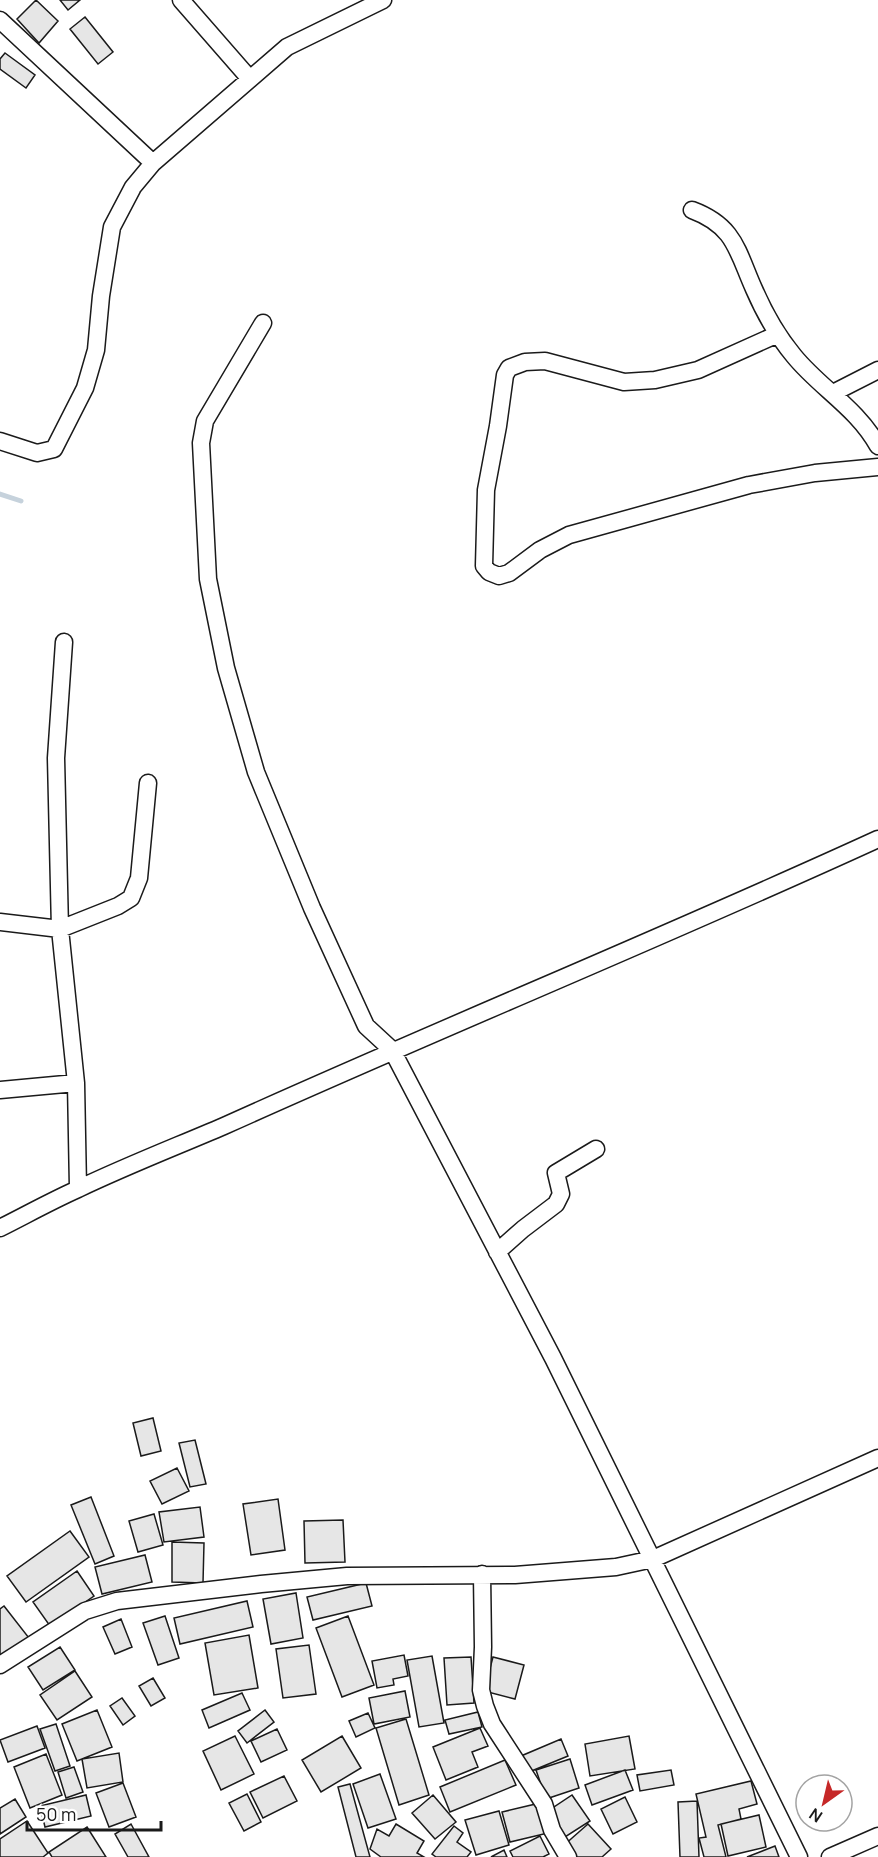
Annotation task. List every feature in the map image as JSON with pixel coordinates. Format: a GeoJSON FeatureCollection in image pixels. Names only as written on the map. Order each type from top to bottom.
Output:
{"type":"FeatureCollection","features":[{"type":"Feature","properties":{"kind":"street"},"geometry":{"type":"LineString","coordinates":[[182,0],[250,80]]}},
{"type":"Feature","properties":{"kind":"street"},"geometry":{"type":"LineString","coordinates":[[0,441],[37,453],[54,449],[86,388],[96,350],[101,296],[112,228],[133,187],[153,163],[287,47],[383,0]]}},
{"type":"Feature","properties":{"kind":"street"},"geometry":{"type":"LineString","coordinates":[[0,20],[153,163]]}},
{"type":"Feature","properties":{"kind":"street"},"geometry":{"type":"LineString","coordinates":[[692,210],[710,217],[725,230],[737,249],[755,291],[778,333],[794,356],[856,414],[878,446]]}},
{"type":"Feature","properties":{"kind":"street"},"geometry":{"type":"LineString","coordinates":[[263,323],[205,421],[201,442],[208,579],[226,668],[256,772],[312,908],[366,1026],[392,1050],[653,1559],[800,1857]]}},
{"type":"Feature","properties":{"kind":"street"},"geometry":{"type":"LineString","coordinates":[[778,333],[698,370],[655,380],[624,382],[545,361],[525,362],[509,368],[505,375],[486,490],[484,566],[489,572],[499,576],[509,573],[540,550],[569,535],[749,485],[815,473],[878,467]]}},
{"type":"Feature","properties":{"kind":"street"},"geometry":{"type":"LineString","coordinates":[[833,393],[878,370]]}},
{"type":"Feature","properties":{"kind":"street"},"geometry":{"type":"LineString","coordinates":[[64,642],[56,758],[60,929],[76,1083],[78,1188]]}},
{"type":"Feature","properties":{"kind":"street"},"geometry":{"type":"LineString","coordinates":[[0,922],[60,929],[118,906],[131,898],[139,878],[148,783]]}},
{"type":"Feature","properties":{"kind":"street"},"geometry":{"type":"LineString","coordinates":[[0,1228],[78,1188],[151,1158],[392,1050],[769,889],[878,839]]}},
{"type":"Feature","properties":{"kind":"street"},"geometry":{"type":"LineString","coordinates":[[0,1090],[76,1083]]}},
{"type":"Feature","properties":{"kind":"street"},"geometry":{"type":"LineString","coordinates":[[497,1252],[556,1204],[561,1194],[556,1173],[596,1149]]}},
{"type":"Feature","properties":{"kind":"street"},"geometry":{"type":"LineString","coordinates":[[0,1665],[85,1611],[117,1601],[347,1576],[515,1575],[616,1567],[653,1559],[878,1458]]}},
{"type":"Feature","properties":{"kind":"street"},"geometry":{"type":"LineString","coordinates":[[482,1574],[481,1690],[485,1706],[492,1724],[544,1804],[552,1830],[568,1857]]}},
{"type":"Feature","properties":{"kind":"street"},"geometry":{"type":"LineString","coordinates":[[830,1857],[878,1836]]}},
{"type":"Feature","properties":{"kind":"building"},"geometry":{"type":"Polygon","coordinates":[[[36,0],[58,21],[39,43],[17,19],[36,0]]]}},
{"type":"Feature","properties":{"kind":"building"},"geometry":{"type":"Polygon","coordinates":[[[60,0],[80,0],[68,10],[60,0]]]}},
{"type":"Feature","properties":{"kind":"building"},"geometry":{"type":"Polygon","coordinates":[[[85,17],[113,52],[98,64],[70,29],[85,17]]]}},
{"type":"Feature","properties":{"kind":"building"},"geometry":{"type":"Polygon","coordinates":[[[5,53],[35,75],[26,88],[0,69],[0,59],[5,53]]]}},
{"type":"Feature","properties":{"kind":"building"},"geometry":{"type":"Polygon","coordinates":[[[153,1418],[161,1451],[141,1456],[133,1423],[153,1418]]]}},
{"type":"Feature","properties":{"kind":"building"},"geometry":{"type":"Polygon","coordinates":[[[195,1440],[206,1484],[190,1487],[179,1443],[195,1440]]]}},
{"type":"Feature","properties":{"kind":"building"},"geometry":{"type":"Polygon","coordinates":[[[177,1468],[189,1491],[162,1504],[150,1481],[177,1468]]]}},
{"type":"Feature","properties":{"kind":"building"},"geometry":{"type":"Polygon","coordinates":[[[91,1497],[114,1556],[95,1564],[71,1505],[91,1497]]]}},
{"type":"Feature","properties":{"kind":"building"},"geometry":{"type":"Polygon","coordinates":[[[278,1499],[285,1550],[251,1555],[243,1504],[278,1499]]]}},
{"type":"Feature","properties":{"kind":"building"},"geometry":{"type":"Polygon","coordinates":[[[200,1507],[204,1537],[164,1542],[159,1512],[200,1507]]]}},
{"type":"Feature","properties":{"kind":"building"},"geometry":{"type":"Polygon","coordinates":[[[154,1514],[163,1545],[138,1552],[129,1521],[154,1514]]]}},
{"type":"Feature","properties":{"kind":"building"},"geometry":{"type":"Polygon","coordinates":[[[343,1520],[345,1562],[305,1563],[304,1521],[343,1520]]]}},
{"type":"Feature","properties":{"kind":"building"},"geometry":{"type":"Polygon","coordinates":[[[70,1531],[89,1557],[26,1602],[7,1576],[70,1531]]]}},
{"type":"Feature","properties":{"kind":"building"},"geometry":{"type":"Polygon","coordinates":[[[172,1542],[204,1543],[203,1583],[172,1582],[172,1542]]]}},
{"type":"Feature","properties":{"kind":"building"},"geometry":{"type":"Polygon","coordinates":[[[145,1555],[152,1582],[102,1594],[95,1567],[145,1555]]]}},
{"type":"Feature","properties":{"kind":"building"},"geometry":{"type":"Polygon","coordinates":[[[77,1571],[94,1596],[50,1626],[33,1602],[77,1571]]]}},
{"type":"Feature","properties":{"kind":"building"},"geometry":{"type":"Polygon","coordinates":[[[366,1583],[372,1606],[313,1620],[307,1597],[366,1583]]]}},
{"type":"Feature","properties":{"kind":"building"},"geometry":{"type":"Polygon","coordinates":[[[296,1593],[303,1638],[271,1644],[263,1599],[296,1593]]]}},
{"type":"Feature","properties":{"kind":"building"},"geometry":{"type":"Polygon","coordinates":[[[247,1601],[253,1627],[180,1644],[174,1618],[247,1601]]]}},
{"type":"Feature","properties":{"kind":"building"},"geometry":{"type":"Polygon","coordinates":[[[4,1606],[29,1638],[0,1658],[0,1609],[4,1606]]]}},
{"type":"Feature","properties":{"kind":"building"},"geometry":{"type":"Polygon","coordinates":[[[165,1616],[179,1658],[158,1665],[143,1623],[165,1616]]]}},
{"type":"Feature","properties":{"kind":"building"},"geometry":{"type":"Polygon","coordinates":[[[348,1616],[374,1685],[342,1697],[316,1628],[348,1616]]]}},
{"type":"Feature","properties":{"kind":"building"},"geometry":{"type":"Polygon","coordinates":[[[121,1619],[132,1647],[115,1654],[103,1627],[121,1619]]]}},
{"type":"Feature","properties":{"kind":"building"},"geometry":{"type":"Polygon","coordinates":[[[249,1635],[258,1688],[214,1695],[205,1643],[249,1635]]]}},
{"type":"Feature","properties":{"kind":"building"},"geometry":{"type":"Polygon","coordinates":[[[309,1645],[316,1694],[283,1698],[276,1649],[309,1645]]]}},
{"type":"Feature","properties":{"kind":"building"},"geometry":{"type":"Polygon","coordinates":[[[60,1647],[75,1670],[43,1690],[28,1667],[60,1647]]]}},
{"type":"Feature","properties":{"kind":"building"},"geometry":{"type":"Polygon","coordinates":[[[404,1655],[408,1676],[393,1679],[394,1685],[377,1688],[372,1661],[404,1655]]]}},
{"type":"Feature","properties":{"kind":"building"},"geometry":{"type":"Polygon","coordinates":[[[432,1656],[444,1723],[419,1727],[407,1660],[432,1656]]]}},
{"type":"Feature","properties":{"kind":"building"},"geometry":{"type":"Polygon","coordinates":[[[471,1657],[474,1703],[447,1705],[444,1658],[471,1657]]]}},
{"type":"Feature","properties":{"kind":"building"},"geometry":{"type":"Polygon","coordinates":[[[493,1657],[524,1665],[515,1699],[484,1691],[493,1657]]]}},
{"type":"Feature","properties":{"kind":"building"},"geometry":{"type":"Polygon","coordinates":[[[75,1671],[92,1697],[57,1720],[40,1695],[75,1671]]]}},
{"type":"Feature","properties":{"kind":"building"},"geometry":{"type":"Polygon","coordinates":[[[153,1678],[165,1698],[151,1706],[139,1686],[153,1678]]]}},
{"type":"Feature","properties":{"kind":"building"},"geometry":{"type":"Polygon","coordinates":[[[405,1691],[410,1717],[374,1724],[369,1698],[405,1691]]]}},
{"type":"Feature","properties":{"kind":"building"},"geometry":{"type":"Polygon","coordinates":[[[242,1693],[250,1710],[209,1728],[202,1710],[242,1693]]]}},
{"type":"Feature","properties":{"kind":"building"},"geometry":{"type":"Polygon","coordinates":[[[122,1698],[135,1716],[123,1725],[110,1706],[122,1698]]]}},
{"type":"Feature","properties":{"kind":"building"},"geometry":{"type":"Polygon","coordinates":[[[97,1710],[112,1747],[77,1761],[62,1724],[97,1710]]]}},
{"type":"Feature","properties":{"kind":"building"},"geometry":{"type":"Polygon","coordinates":[[[265,1710],[274,1722],[247,1743],[238,1731],[265,1710]]]}},
{"type":"Feature","properties":{"kind":"building"},"geometry":{"type":"Polygon","coordinates":[[[478,1712],[482,1727],[449,1734],[445,1720],[478,1712]]]}},
{"type":"Feature","properties":{"kind":"building"},"geometry":{"type":"Polygon","coordinates":[[[368,1713],[375,1728],[356,1737],[349,1721],[368,1713]]]}},
{"type":"Feature","properties":{"kind":"building"},"geometry":{"type":"Polygon","coordinates":[[[406,1719],[429,1795],[399,1805],[376,1728],[406,1719]]]}},
{"type":"Feature","properties":{"kind":"building"},"geometry":{"type":"Polygon","coordinates":[[[56,1724],[70,1766],[55,1771],[40,1729],[56,1724]]]}},
{"type":"Feature","properties":{"kind":"building"},"geometry":{"type":"Polygon","coordinates":[[[37,1726],[45,1748],[8,1762],[0,1740],[37,1726]]]}},
{"type":"Feature","properties":{"kind":"building"},"geometry":{"type":"Polygon","coordinates":[[[480,1728],[488,1746],[472,1752],[478,1767],[446,1780],[433,1747],[480,1728]]]}},
{"type":"Feature","properties":{"kind":"building"},"geometry":{"type":"Polygon","coordinates":[[[277,1729],[287,1750],[261,1762],[251,1741],[277,1729]]]}},
{"type":"Feature","properties":{"kind":"building"},"geometry":{"type":"Polygon","coordinates":[[[235,1736],[254,1774],[221,1790],[203,1751],[235,1736]]]}},
{"type":"Feature","properties":{"kind":"building"},"geometry":{"type":"Polygon","coordinates":[[[342,1736],[361,1768],[321,1792],[302,1760],[342,1736]]]}},
{"type":"Feature","properties":{"kind":"building"},"geometry":{"type":"Polygon","coordinates":[[[629,1736],[635,1769],[590,1776],[585,1744],[629,1736]]]}},
{"type":"Feature","properties":{"kind":"building"},"geometry":{"type":"Polygon","coordinates":[[[561,1739],[568,1756],[529,1772],[521,1756],[561,1739]]]}},
{"type":"Feature","properties":{"kind":"building"},"geometry":{"type":"Polygon","coordinates":[[[119,1753],[123,1782],[87,1788],[82,1759],[119,1753]]]}},
{"type":"Feature","properties":{"kind":"building"},"geometry":{"type":"Polygon","coordinates":[[[46,1754],[62,1795],[30,1808],[14,1767],[46,1754]]]}},
{"type":"Feature","properties":{"kind":"building"},"geometry":{"type":"Polygon","coordinates":[[[570,1759],[579,1788],[546,1799],[536,1770],[570,1759]]]}},
{"type":"Feature","properties":{"kind":"building"},"geometry":{"type":"Polygon","coordinates":[[[505,1760],[516,1785],[450,1812],[440,1787],[505,1760]]]}},
{"type":"Feature","properties":{"kind":"building"},"geometry":{"type":"Polygon","coordinates":[[[74,1767],[83,1792],[66,1798],[58,1772],[74,1767]]]}},
{"type":"Feature","properties":{"kind":"building"},"geometry":{"type":"Polygon","coordinates":[[[625,1770],[633,1790],[592,1805],[585,1785],[625,1770]]]}},
{"type":"Feature","properties":{"kind":"building"},"geometry":{"type":"Polygon","coordinates":[[[671,1770],[674,1785],[640,1791],[637,1775],[671,1770]]]}},
{"type":"Feature","properties":{"kind":"building"},"geometry":{"type":"Polygon","coordinates":[[[380,1774],[396,1819],[368,1828],[353,1784],[380,1774]]]}},
{"type":"Feature","properties":{"kind":"building"},"geometry":{"type":"Polygon","coordinates":[[[284,1776],[297,1801],[263,1818],[250,1792],[284,1776]]]}},
{"type":"Feature","properties":{"kind":"building"},"geometry":{"type":"Polygon","coordinates":[[[751,1781],[757,1804],[739,1809],[741,1819],[718,1825],[726,1857],[704,1857],[699,1838],[706,1837],[696,1794],[751,1781]]]}},
{"type":"Feature","properties":{"kind":"building"},"geometry":{"type":"Polygon","coordinates":[[[123,1783],[136,1817],[109,1827],[96,1793],[123,1783]]]}},
{"type":"Feature","properties":{"kind":"building"},"geometry":{"type":"Polygon","coordinates":[[[350,1784],[370,1857],[356,1857],[338,1787],[350,1784]]]}},
{"type":"Feature","properties":{"kind":"building"},"geometry":{"type":"Polygon","coordinates":[[[247,1794],[261,1822],[244,1831],[229,1803],[247,1794]]]}},
{"type":"Feature","properties":{"kind":"building"},"geometry":{"type":"Polygon","coordinates":[[[86,1795],[91,1816],[45,1827],[40,1806],[86,1795]]]}},
{"type":"Feature","properties":{"kind":"building"},"geometry":{"type":"Polygon","coordinates":[[[433,1795],[456,1822],[435,1839],[412,1813],[433,1795]]]}},
{"type":"Feature","properties":{"kind":"building"},"geometry":{"type":"Polygon","coordinates":[[[572,1795],[590,1821],[565,1837],[548,1811],[572,1795]]]}},
{"type":"Feature","properties":{"kind":"building"},"geometry":{"type":"Polygon","coordinates":[[[625,1797],[637,1822],[613,1834],[601,1809],[625,1797]]]}},
{"type":"Feature","properties":{"kind":"building"},"geometry":{"type":"Polygon","coordinates":[[[15,1799],[26,1817],[0,1834],[0,1808],[15,1799]]]}},
{"type":"Feature","properties":{"kind":"building"},"geometry":{"type":"Polygon","coordinates":[[[697,1801],[699,1857],[680,1857],[678,1802],[697,1801]]]}},
{"type":"Feature","properties":{"kind":"building"},"geometry":{"type":"Polygon","coordinates":[[[540,1803],[548,1833],[510,1842],[502,1812],[540,1803]]]}},
{"type":"Feature","properties":{"kind":"building"},"geometry":{"type":"Polygon","coordinates":[[[499,1811],[509,1845],[476,1855],[465,1820],[499,1811]]]}},
{"type":"Feature","properties":{"kind":"building"},"geometry":{"type":"Polygon","coordinates":[[[759,1815],[766,1847],[728,1856],[721,1824],[759,1815]]]}},
{"type":"Feature","properties":{"kind":"building"},"geometry":{"type":"Polygon","coordinates":[[[27,1821],[48,1853],[43,1857],[0,1857],[0,1839],[27,1821]]]}},
{"type":"Feature","properties":{"kind":"building"},"geometry":{"type":"Polygon","coordinates":[[[131,1824],[149,1857],[128,1857],[115,1834],[131,1824]]]}},
{"type":"Feature","properties":{"kind":"building"},"geometry":{"type":"Polygon","coordinates":[[[396,1824],[424,1841],[417,1853],[424,1857],[381,1857],[370,1849],[377,1829],[389,1836],[396,1824]]]}},
{"type":"Feature","properties":{"kind":"building"},"geometry":{"type":"Polygon","coordinates":[[[588,1824],[611,1849],[602,1857],[574,1857],[563,1846],[588,1824]]]}},
{"type":"Feature","properties":{"kind":"building"},"geometry":{"type":"Polygon","coordinates":[[[454,1826],[463,1833],[457,1842],[471,1852],[467,1857],[436,1857],[432,1854],[454,1826]]]}},
{"type":"Feature","properties":{"kind":"building"},"geometry":{"type":"Polygon","coordinates":[[[87,1827],[106,1857],[52,1857],[49,1852],[87,1827]]]}},
{"type":"Feature","properties":{"kind":"building"},"geometry":{"type":"Polygon","coordinates":[[[540,1836],[549,1854],[543,1857],[513,1857],[510,1851],[540,1836]]]}},
{"type":"Feature","properties":{"kind":"building"},"geometry":{"type":"Polygon","coordinates":[[[775,1846],[779,1857],[747,1857],[775,1846]]]}},
{"type":"Feature","properties":{"kind":"building"},"geometry":{"type":"Polygon","coordinates":[[[504,1850],[507,1857],[491,1857],[504,1850]]]}},
{"type":"Feature","properties":{"kind":"waterway"},"geometry":{"type":"LineString","coordinates":[[0,494],[21,501]]}}]}
